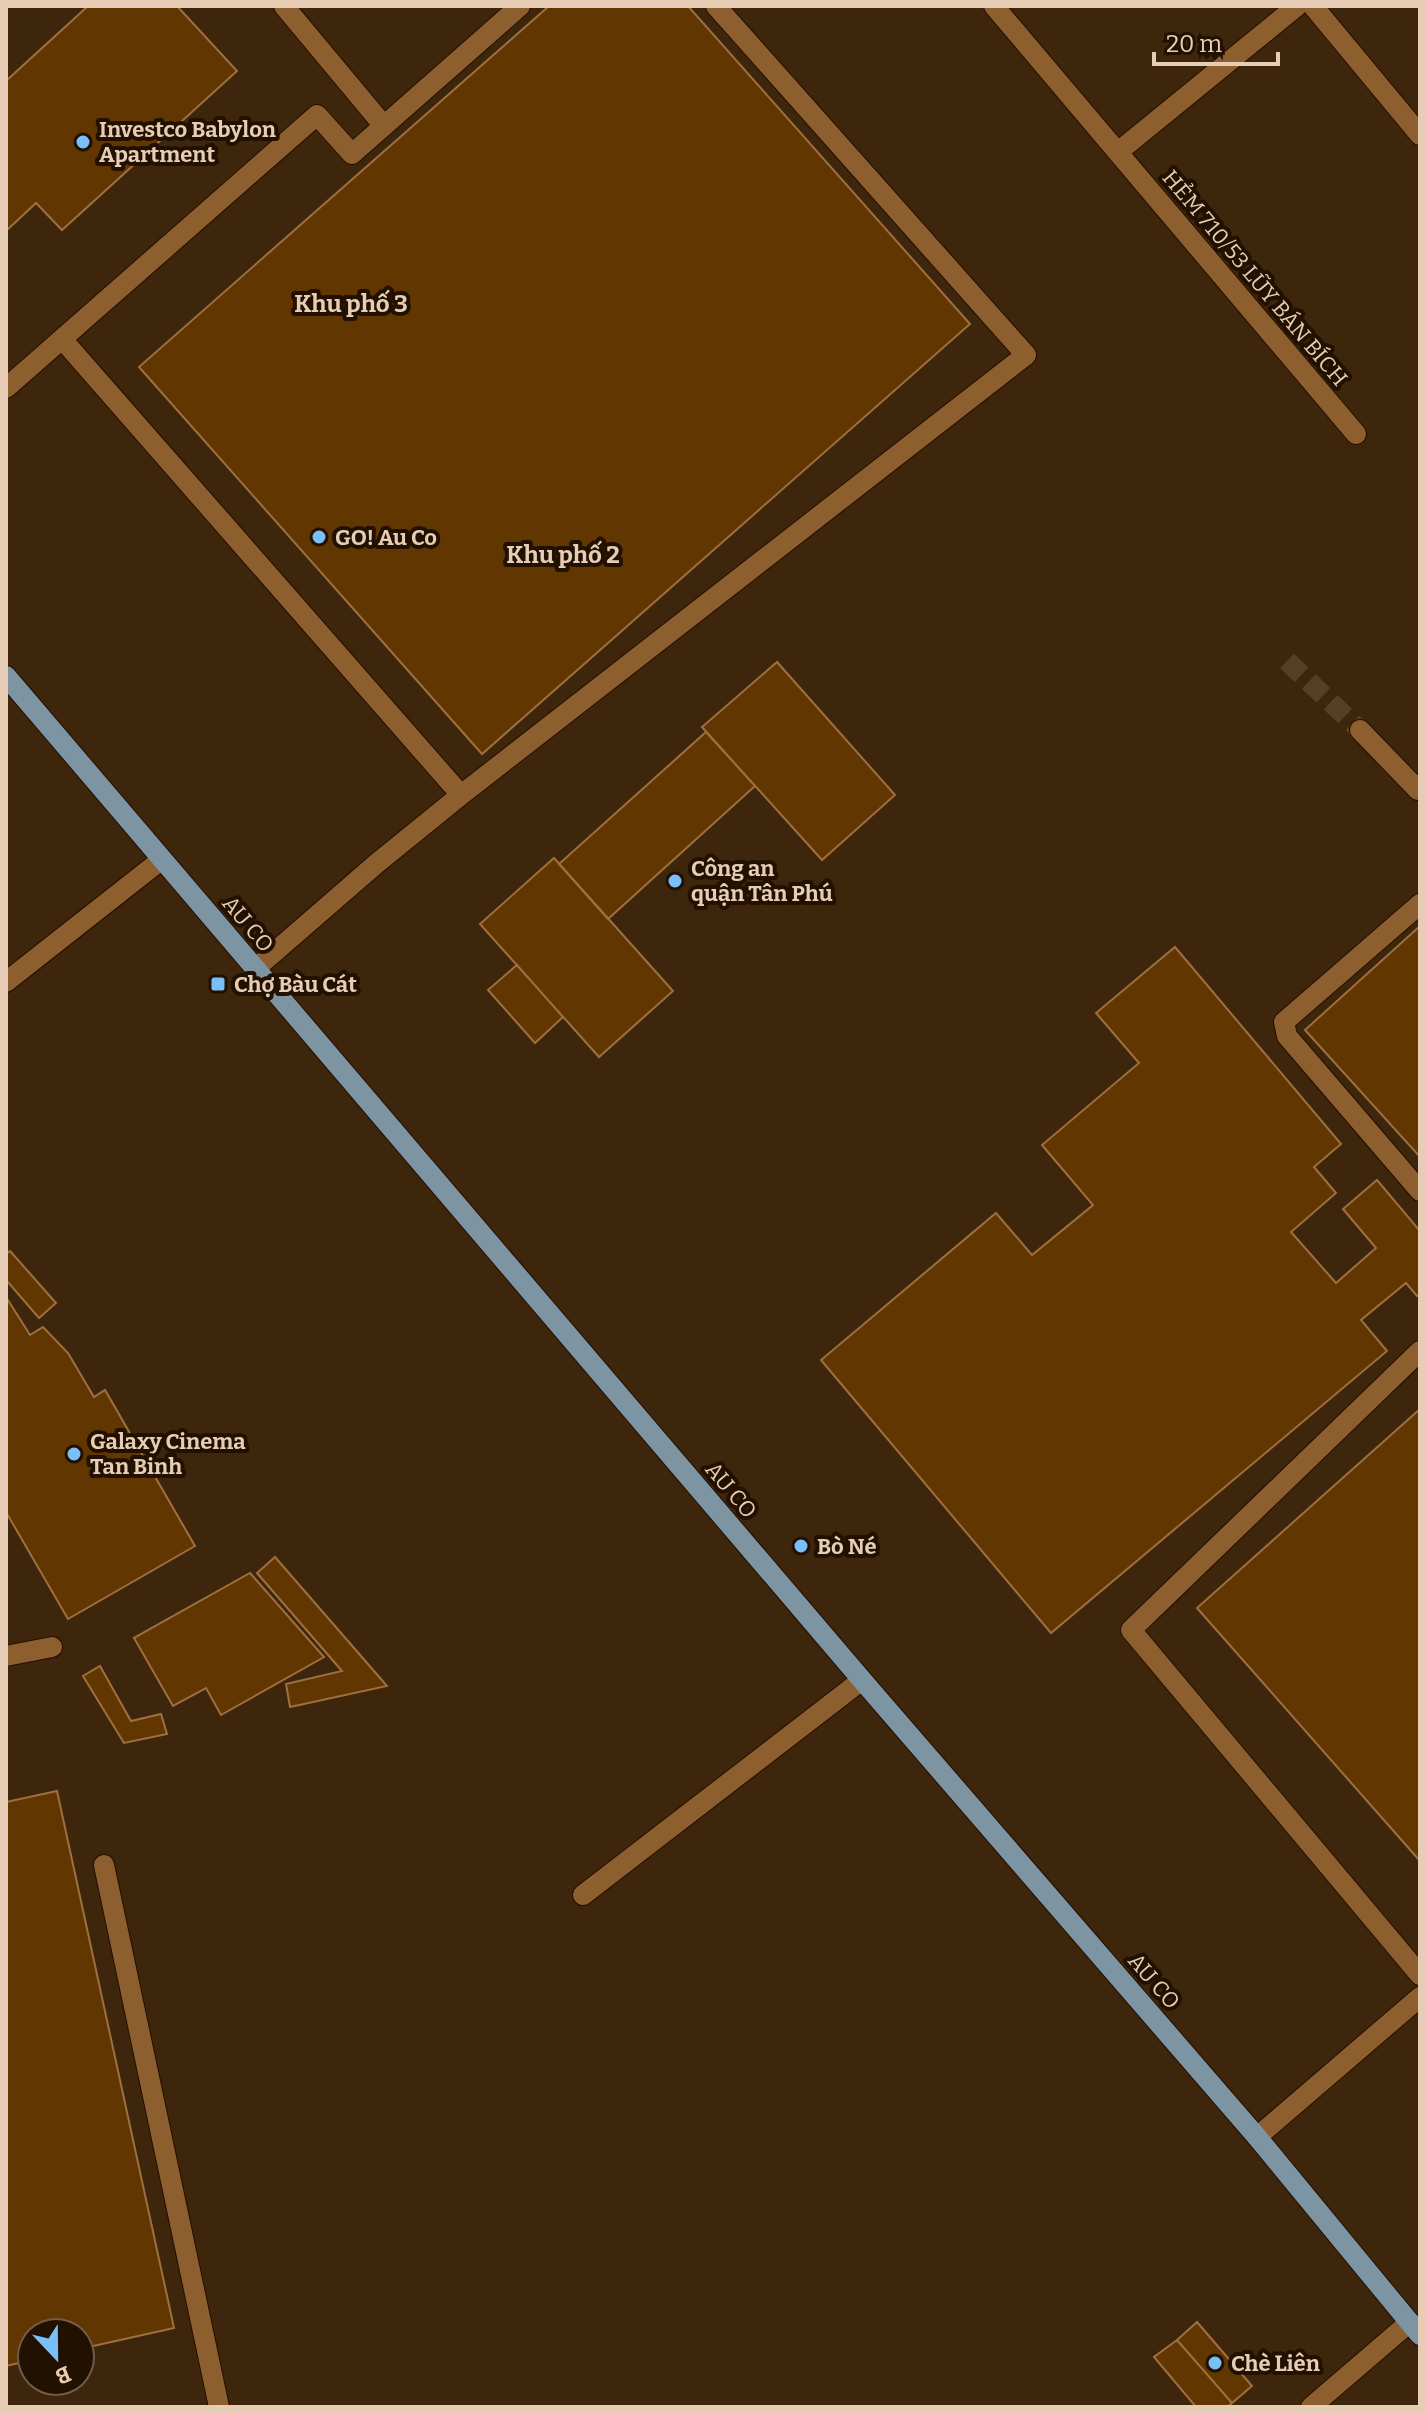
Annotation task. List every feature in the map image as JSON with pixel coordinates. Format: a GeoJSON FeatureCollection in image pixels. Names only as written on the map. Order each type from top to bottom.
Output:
{"type":"FeatureCollection","features":[{"type":"Feature","properties":{"kind":"main road","name":"AU CO"},"geometry":{"type":"LineString","coordinates":[[6,676],[862,1680],[1257,2137],[1415,2329]]}},
{"type":"Feature","properties":{"kind":"street"},"geometry":{"type":"LineString","coordinates":[[284,6],[384,126]]}},
{"type":"Feature","properties":{"kind":"street"},"geometry":{"type":"LineString","coordinates":[[6,388],[317,115],[352,154],[520,6]]}},
{"type":"Feature","properties":{"kind":"street"},"geometry":{"type":"LineString","coordinates":[[255,969],[461,795],[1026,355],[716,6]]}},
{"type":"Feature","properties":{"kind":"street","name":"HẺM 710/53 LŨY BÁN BÍCH"},"geometry":{"type":"LineString","coordinates":[[994,6],[1356,434]]}},
{"type":"Feature","properties":{"kind":"street"},"geometry":{"type":"LineString","coordinates":[[1118,152],[1297,6]]}},
{"type":"Feature","properties":{"kind":"street"},"geometry":{"type":"LineString","coordinates":[[1313,6],[1420,135]]}},
{"type":"Feature","properties":{"kind":"street"},"geometry":{"type":"LineString","coordinates":[[62,339],[461,795]]}},
{"type":"Feature","properties":{"kind":"street"},"geometry":{"type":"LineString","coordinates":[[1360,730],[1418,790]]}},
{"type":"Feature","properties":{"kind":"street"},"geometry":{"type":"LineString","coordinates":[[6,982],[161,860]]}},
{"type":"Feature","properties":{"kind":"street"},"geometry":{"type":"LineString","coordinates":[[1420,904],[1284,1022],[1287,1036],[1420,1191]]}},
{"type":"Feature","properties":{"kind":"street"},"geometry":{"type":"LineString","coordinates":[[1420,1351],[1131,1630],[1420,1975]]}},
{"type":"Feature","properties":{"kind":"street"},"geometry":{"type":"LineString","coordinates":[[6,1656],[52,1647]]}},
{"type":"Feature","properties":{"kind":"street"},"geometry":{"type":"LineString","coordinates":[[583,1895],[862,1680]]}},
{"type":"Feature","properties":{"kind":"street"},"geometry":{"type":"LineString","coordinates":[[104,1865],[219,2407]]}},
{"type":"Feature","properties":{"kind":"street"},"geometry":{"type":"LineString","coordinates":[[1257,2137],[1420,1997]]}},
{"type":"Feature","properties":{"kind":"street"},"geometry":{"type":"LineString","coordinates":[[1311,2407],[1415,2329]]}},
{"type":"Feature","properties":{"kind":"building","name":"Investco Babylon Apartment"},"geometry":{"type":"Polygon","coordinates":[[[88,6],[177,6],[237,71],[62,230],[36,203],[6,231],[6,81],[88,6]]]}},
{"type":"Feature","properties":{"kind":"building"},"geometry":{"type":"Polygon","coordinates":[[[549,6],[688,6],[970,324],[482,754],[139,367],[549,6]]]}},
{"type":"Feature","properties":{"kind":"building"},"geometry":{"type":"Polygon","coordinates":[[[777,662],[895,795],[822,860],[702,727],[777,662]]]}},
{"type":"Feature","properties":{"kind":"building"},"geometry":{"type":"Polygon","coordinates":[[[706,732],[755,786],[608,919],[559,864],[706,732]]]}},
{"type":"Feature","properties":{"kind":"building"},"geometry":{"type":"Polygon","coordinates":[[[554,858],[673,991],[599,1057],[480,924],[554,858]]]}},
{"type":"Feature","properties":{"kind":"building"},"geometry":{"type":"Polygon","coordinates":[[[1420,926],[1420,1157],[1305,1030],[1420,926]]]}},
{"type":"Feature","properties":{"kind":"building"},"geometry":{"type":"Polygon","coordinates":[[[1175,947],[1341,1144],[1314,1167],[1336,1193],[1291,1232],[1336,1283],[1376,1248],[1343,1209],[1377,1180],[1420,1231],[1420,1294],[1417,1296],[1406,1283],[1361,1320],[1387,1351],[1051,1633],[821,1360],[996,1213],[1032,1255],[1093,1205],[1042,1145],[1139,1063],[1096,1013],[1175,947]]]}},
{"type":"Feature","properties":{"kind":"building"},"geometry":{"type":"Polygon","coordinates":[[[517,965],[563,1017],[535,1043],[488,990],[517,965]]]}},
{"type":"Feature","properties":{"kind":"building"},"geometry":{"type":"Polygon","coordinates":[[[10,1251],[56,1303],[39,1318],[6,1280],[6,1254],[10,1251]]]}},
{"type":"Feature","properties":{"kind":"building","name":"Galaxy Cinema Tan Binh"},"geometry":{"type":"Polygon","coordinates":[[[6,1297],[30,1335],[43,1327],[68,1353],[94,1397],[105,1390],[195,1546],[68,1619],[6,1512],[6,1297]]]}},
{"type":"Feature","properties":{"kind":"building"},"geometry":{"type":"Polygon","coordinates":[[[1420,1409],[1420,1861],[1197,1608],[1420,1409]]]}},
{"type":"Feature","properties":{"kind":"building"},"geometry":{"type":"Polygon","coordinates":[[[275,1557],[387,1686],[290,1707],[286,1684],[342,1671],[257,1573],[275,1557]]]}},
{"type":"Feature","properties":{"kind":"building"},"geometry":{"type":"Polygon","coordinates":[[[250,1573],[324,1657],[221,1715],[206,1688],[173,1706],[134,1638],[250,1573]]]}},
{"type":"Feature","properties":{"kind":"building"},"geometry":{"type":"Polygon","coordinates":[[[100,1666],[131,1721],[161,1714],[167,1734],[124,1743],[83,1676],[100,1666]]]}},
{"type":"Feature","properties":{"kind":"building"},"geometry":{"type":"Polygon","coordinates":[[[57,1791],[174,2328],[96,2345],[96,2317],[16,2317],[16,2364],[6,2366],[6,1802],[57,1791]]]}},
{"type":"Feature","properties":{"kind":"building","name":"Chè Liên"},"geometry":{"type":"Polygon","coordinates":[[[1197,2322],[1252,2386],[1232,2403],[1177,2340],[1197,2322]]]}},
{"type":"Feature","properties":{"kind":"building"},"geometry":{"type":"Polygon","coordinates":[[[1177,2340],[1232,2403],[1227,2407],[1196,2407],[1154,2357],[1177,2340]]]}},
{"type":"Feature","properties":{"kind":"tunnel"},"geometry":{"type":"LineString","coordinates":[[1287,661],[1360,730]]}},
{"type":"Feature","properties":{"kind":"place","name":"Investco Babylon Apartment"},"geometry":{"type":"Point","coordinates":[83,142]}},
{"type":"Feature","properties":{"kind":"place","name":"GO! Au Co"},"geometry":{"type":"Point","coordinates":[319,537]}},
{"type":"Feature","properties":{"kind":"place","name":"Công an quận Tân Phú"},"geometry":{"type":"Point","coordinates":[675,881]}},
{"type":"Feature","properties":{"kind":"place","name":"Chợ Bàu Cát"},"geometry":{"type":"Point","coordinates":[218,984]}},
{"type":"Feature","properties":{"kind":"place","name":"Galaxy Cinema Tan Binh"},"geometry":{"type":"Point","coordinates":[74,1454]}},
{"type":"Feature","properties":{"kind":"place","name":"Bò Né"},"geometry":{"type":"Point","coordinates":[801,1546]}},
{"type":"Feature","properties":{"kind":"place","name":"Chè Liên"},"geometry":{"type":"Point","coordinates":[1215,2363]}},
{"type":"Feature","properties":{"kind":"district","name":"Khu phố 3"},"geometry":{"type":"Point","coordinates":[351,304]}},
{"type":"Feature","properties":{"kind":"district","name":"Khu phố 2"},"geometry":{"type":"Point","coordinates":[563,555]}}]}
